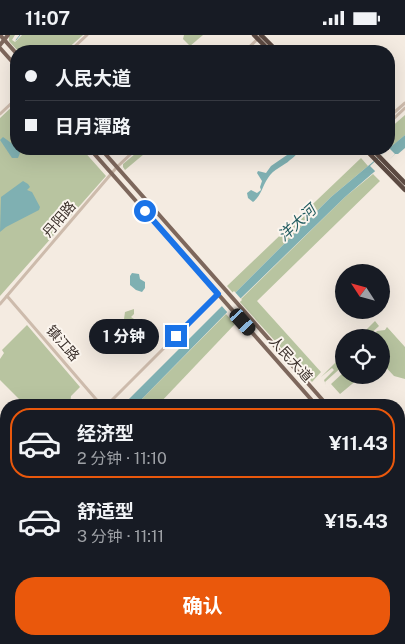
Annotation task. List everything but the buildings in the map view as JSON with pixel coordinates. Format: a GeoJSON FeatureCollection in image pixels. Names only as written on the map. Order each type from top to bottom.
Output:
{"type":"FeatureCollection","features":[{"type":"Feature","properties":{"kind":"highway"},"geometry":{"type":"LineString","coordinates":[[254,35],[261,36],[271,45]]}},
{"type":"Feature","properties":{"kind":"highway"},"geometry":{"type":"LineString","coordinates":[[371,155],[405,190]]}},
{"type":"Feature","properties":{"kind":"highway"},"geometry":{"type":"LineString","coordinates":[[378,155],[405,183]]}},
{"type":"Feature","properties":{"kind":"main road"},"geometry":{"type":"LineString","coordinates":[[0,35],[10,46]]}},
{"type":"Feature","properties":{"kind":"main road"},"geometry":{"type":"LineString","coordinates":[[8,35],[0,46],[10,58]]}},
{"type":"Feature","properties":{"kind":"main road","name":"人民大道"},"geometry":{"type":"LineString","coordinates":[[95,155],[311,399]]}},
{"type":"Feature","properties":{"kind":"main road","name":"人民大道"},"geometry":{"type":"LineString","coordinates":[[106,155],[321,399]]}},
{"type":"Feature","properties":{"kind":"main road"},"geometry":{"type":"LineString","coordinates":[[128,192],[130,187],[135,187]]}},
{"type":"Feature","properties":{"kind":"street"},"geometry":{"type":"LineString","coordinates":[[76,45],[87,35]]}},
{"type":"Feature","properties":{"kind":"street"},"geometry":{"type":"LineString","coordinates":[[251,45],[261,36]]}},
{"type":"Feature","properties":{"kind":"street"},"geometry":{"type":"LineString","coordinates":[[395,112],[405,103]]}},
{"type":"Feature","properties":{"kind":"street"},"geometry":{"type":"LineString","coordinates":[[0,114],[10,105]]}},
{"type":"Feature","properties":{"kind":"street"},"geometry":{"type":"LineString","coordinates":[[395,117],[405,108]]}},
{"type":"Feature","properties":{"kind":"street","name":"丹阳路"},"geometry":{"type":"LineString","coordinates":[[0,304],[117,167],[130,155]]}},
{"type":"Feature","properties":{"kind":"street"},"geometry":{"type":"LineString","coordinates":[[113,399],[218,294]]}},
{"type":"Feature","properties":{"kind":"street","name":"镇江路"},"geometry":{"type":"LineString","coordinates":[[7,296],[97,399]]}},
{"type":"Feature","properties":{"kind":"green space"},"geometry":{"type":"Polygon","coordinates":[[[9,35],[15,35],[12,40],[15,42],[22,35],[83,35],[72,45],[13,45],[9,41],[9,35]]]}},
{"type":"Feature","properties":{"kind":"green space"},"geometry":{"type":"Polygon","coordinates":[[[184,35],[203,35],[191,45],[183,39],[184,35]]]}},
{"type":"Feature","properties":{"kind":"green space"},"geometry":{"type":"Polygon","coordinates":[[[10,109],[10,155],[87,155],[106,176],[0,296],[0,118],[10,109]]]}},
{"type":"Feature","properties":{"kind":"green space"},"geometry":{"type":"Polygon","coordinates":[[[405,115],[405,135],[395,144],[395,124],[405,115]]]}},
{"type":"Feature","properties":{"kind":"green space"},"geometry":{"type":"Polygon","coordinates":[[[134,155],[143,155],[125,170],[123,164],[134,155]]]}},
{"type":"Feature","properties":{"kind":"green space"},"geometry":{"type":"Polygon","coordinates":[[[361,158],[368,166],[331,197],[234,294],[227,286],[361,158]]]}},
{"type":"Feature","properties":{"kind":"green space"},"geometry":{"type":"Polygon","coordinates":[[[373,174],[380,181],[257,301],[321,372],[312,382],[239,301],[345,197],[373,174]]]}},
{"type":"Feature","properties":{"kind":"green space"},"geometry":{"type":"Polygon","coordinates":[[[134,309],[134,314],[131,317],[137,321],[138,325],[134,328],[128,328],[124,319],[125,312],[134,309]]]}},
{"type":"Feature","properties":{"kind":"green space"},"geometry":{"type":"Polygon","coordinates":[[[226,314],[235,324],[164,399],[142,399],[226,314]]]}},
{"type":"Feature","properties":{"kind":"green space"},"geometry":{"type":"Polygon","coordinates":[[[375,321],[379,326],[376,329],[367,329],[375,321]]]}},
{"type":"Feature","properties":{"kind":"green space"},"geometry":{"type":"Polygon","coordinates":[[[27,325],[80,387],[71,396],[71,399],[19,399],[0,380],[0,359],[4,353],[2,350],[27,325]]]}},
{"type":"Feature","properties":{"kind":"green space"},"geometry":{"type":"Polygon","coordinates":[[[390,330],[405,347],[405,379],[394,376],[390,372],[390,330]]]}},
{"type":"Feature","properties":{"kind":"green space"},"geometry":{"type":"Polygon","coordinates":[[[335,363],[335,373],[325,382],[326,385],[324,380],[334,370],[332,368],[321,377],[335,363]]]}},
{"type":"Feature","properties":{"kind":"green space"},"geometry":{"type":"Polygon","coordinates":[[[335,380],[335,384],[352,384],[340,394],[331,384],[335,380]]]}},
{"type":"Feature","properties":{"kind":"water"},"geometry":{"type":"Polygon","coordinates":[[[405,135],[405,148],[398,154],[395,154],[395,143],[405,135]]]}},
{"type":"Feature","properties":{"kind":"water"},"geometry":{"type":"Polygon","coordinates":[[[3,137],[10,142],[10,155],[0,140],[3,137]]]}},
{"type":"Feature","properties":{"kind":"water"},"geometry":{"type":"Polygon","coordinates":[[[10,155],[19,155],[18,158],[12,158],[10,155]]]}},
{"type":"Feature","properties":{"kind":"water"},"geometry":{"type":"Polygon","coordinates":[[[287,155],[295,155],[270,175],[260,193],[253,202],[248,198],[247,193],[251,190],[257,193],[261,190],[262,181],[257,173],[258,171],[266,173],[271,166],[287,155]]]}},
{"type":"Feature","properties":{"kind":"water"},"geometry":{"type":"Polygon","coordinates":[[[381,155],[394,155],[345,197],[241,298],[142,399],[129,399],[331,197],[381,155]]]}},
{"type":"Feature","properties":{"kind":"water"},"geometry":{"type":"Polygon","coordinates":[[[23,181],[30,187],[27,190],[32,192],[40,207],[39,210],[0,232],[1,197],[23,181]]]}},
{"type":"Feature","properties":{"kind":"water"},"geometry":{"type":"Polygon","coordinates":[[[132,273],[139,274],[140,279],[145,282],[145,288],[142,292],[130,285],[132,273]]]}},
{"type":"Feature","properties":{"kind":"pier"},"geometry":{"type":"Polygon","coordinates":[[[382,155],[394,155],[376,172],[370,166],[382,155]]]}},
{"type":"Feature","properties":{"kind":"pier"},"geometry":{"type":"Polygon","coordinates":[[[234,291],[242,300],[228,313],[220,304],[234,291]]]}},
{"type":"Feature","properties":{"kind":"waterway"},"geometry":{"type":"LineString","coordinates":[[16,40],[20,35]]}},
{"type":"Feature","properties":{"kind":"route"},"geometry":{"type":"LineString","coordinates":[[145,211],[218,294],[176,336]]}},
{"type":"Feature","properties":{"kind":"water label","name":"洋大河"},"geometry":{"type":"Point","coordinates":[297,223]}}]}
